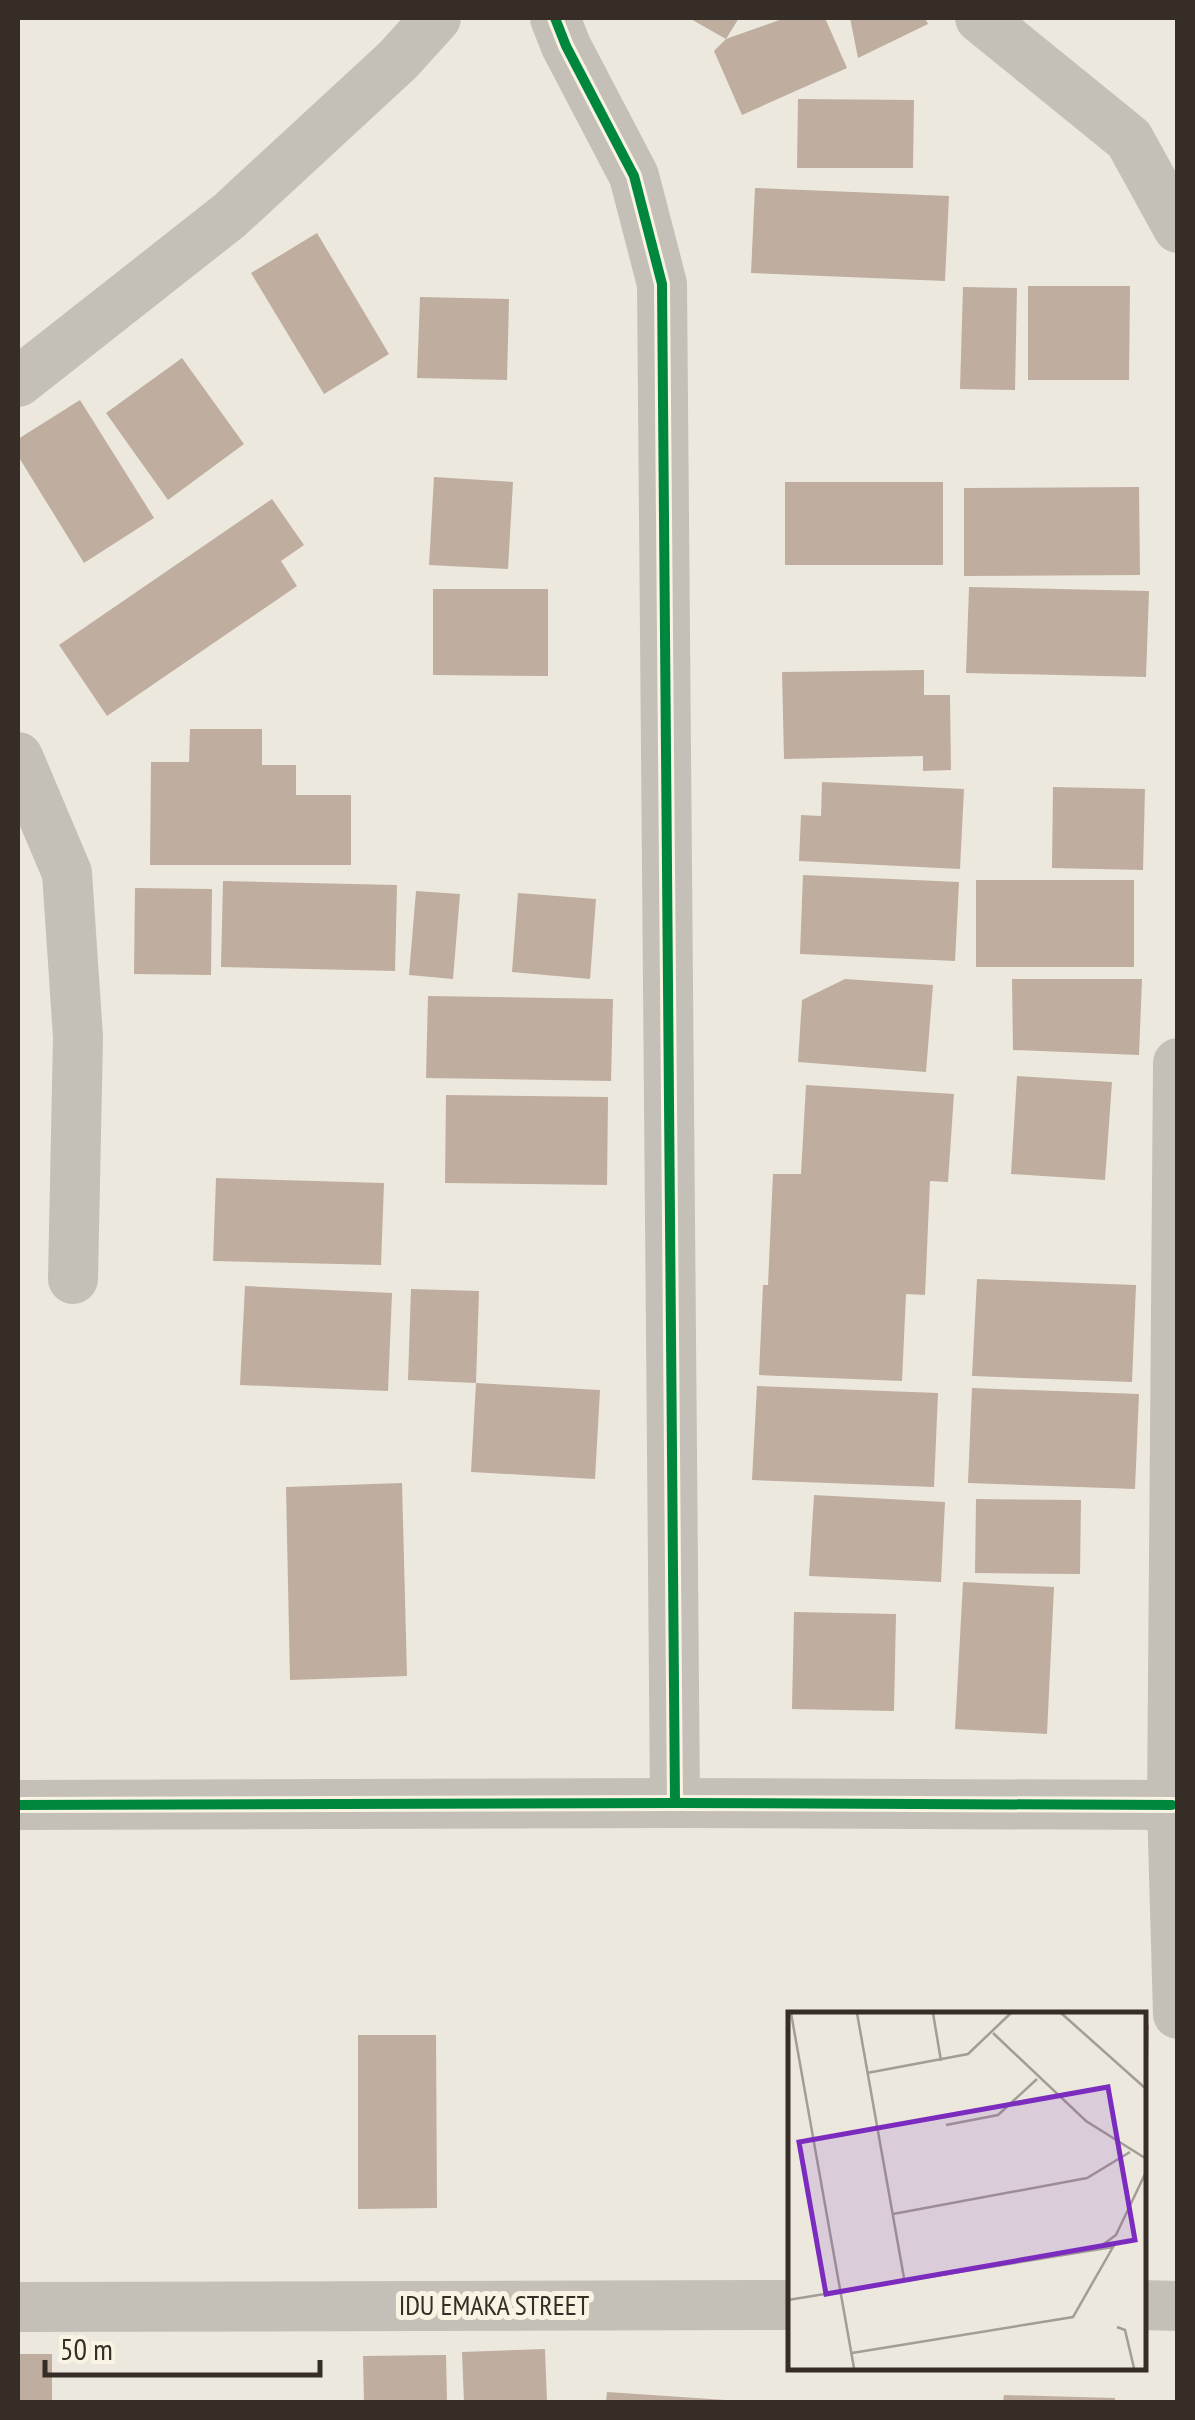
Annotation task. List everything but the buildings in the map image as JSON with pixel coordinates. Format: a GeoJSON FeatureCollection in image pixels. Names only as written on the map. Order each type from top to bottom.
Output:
{"type":"FeatureCollection","features":[{"type":"Feature","properties":{"kind":"street"},"geometry":{"type":"LineString","coordinates":[[18,382],[230,216],[398,60],[436,18]]}},
{"type":"Feature","properties":{"kind":"street"},"geometry":{"type":"LineString","coordinates":[[555,18],[634,176],[662,284],[675,1803]]}},
{"type":"Feature","properties":{"kind":"street"},"geometry":{"type":"LineString","coordinates":[[980,18],[1129,139],[1178,228]]}},
{"type":"Feature","properties":{"kind":"street"},"geometry":{"type":"LineString","coordinates":[[18,757],[66,873],[78,1037],[73,1279]]}},
{"type":"Feature","properties":{"kind":"street"},"geometry":{"type":"LineString","coordinates":[[1178,1063],[1172,1806],[1178,2014]]}},
{"type":"Feature","properties":{"kind":"street"},"geometry":{"type":"LineString","coordinates":[[18,1805],[1172,1806]]}},
{"type":"Feature","properties":{"kind":"street","name":"IDU EMAKA STREET"},"geometry":{"type":"LineString","coordinates":[[18,2308],[788,2305]]}},
{"type":"Feature","properties":{"kind":"street"},"geometry":{"type":"LineString","coordinates":[[1145,2306],[1178,2306]]}},
{"type":"Feature","properties":{"kind":"cycle path"},"geometry":{"type":"LineString","coordinates":[[555,18],[634,176],[662,284],[675,1803]]}},
{"type":"Feature","properties":{"kind":"cycle path"},"geometry":{"type":"LineString","coordinates":[[18,1805],[1172,1805]]}}]}
